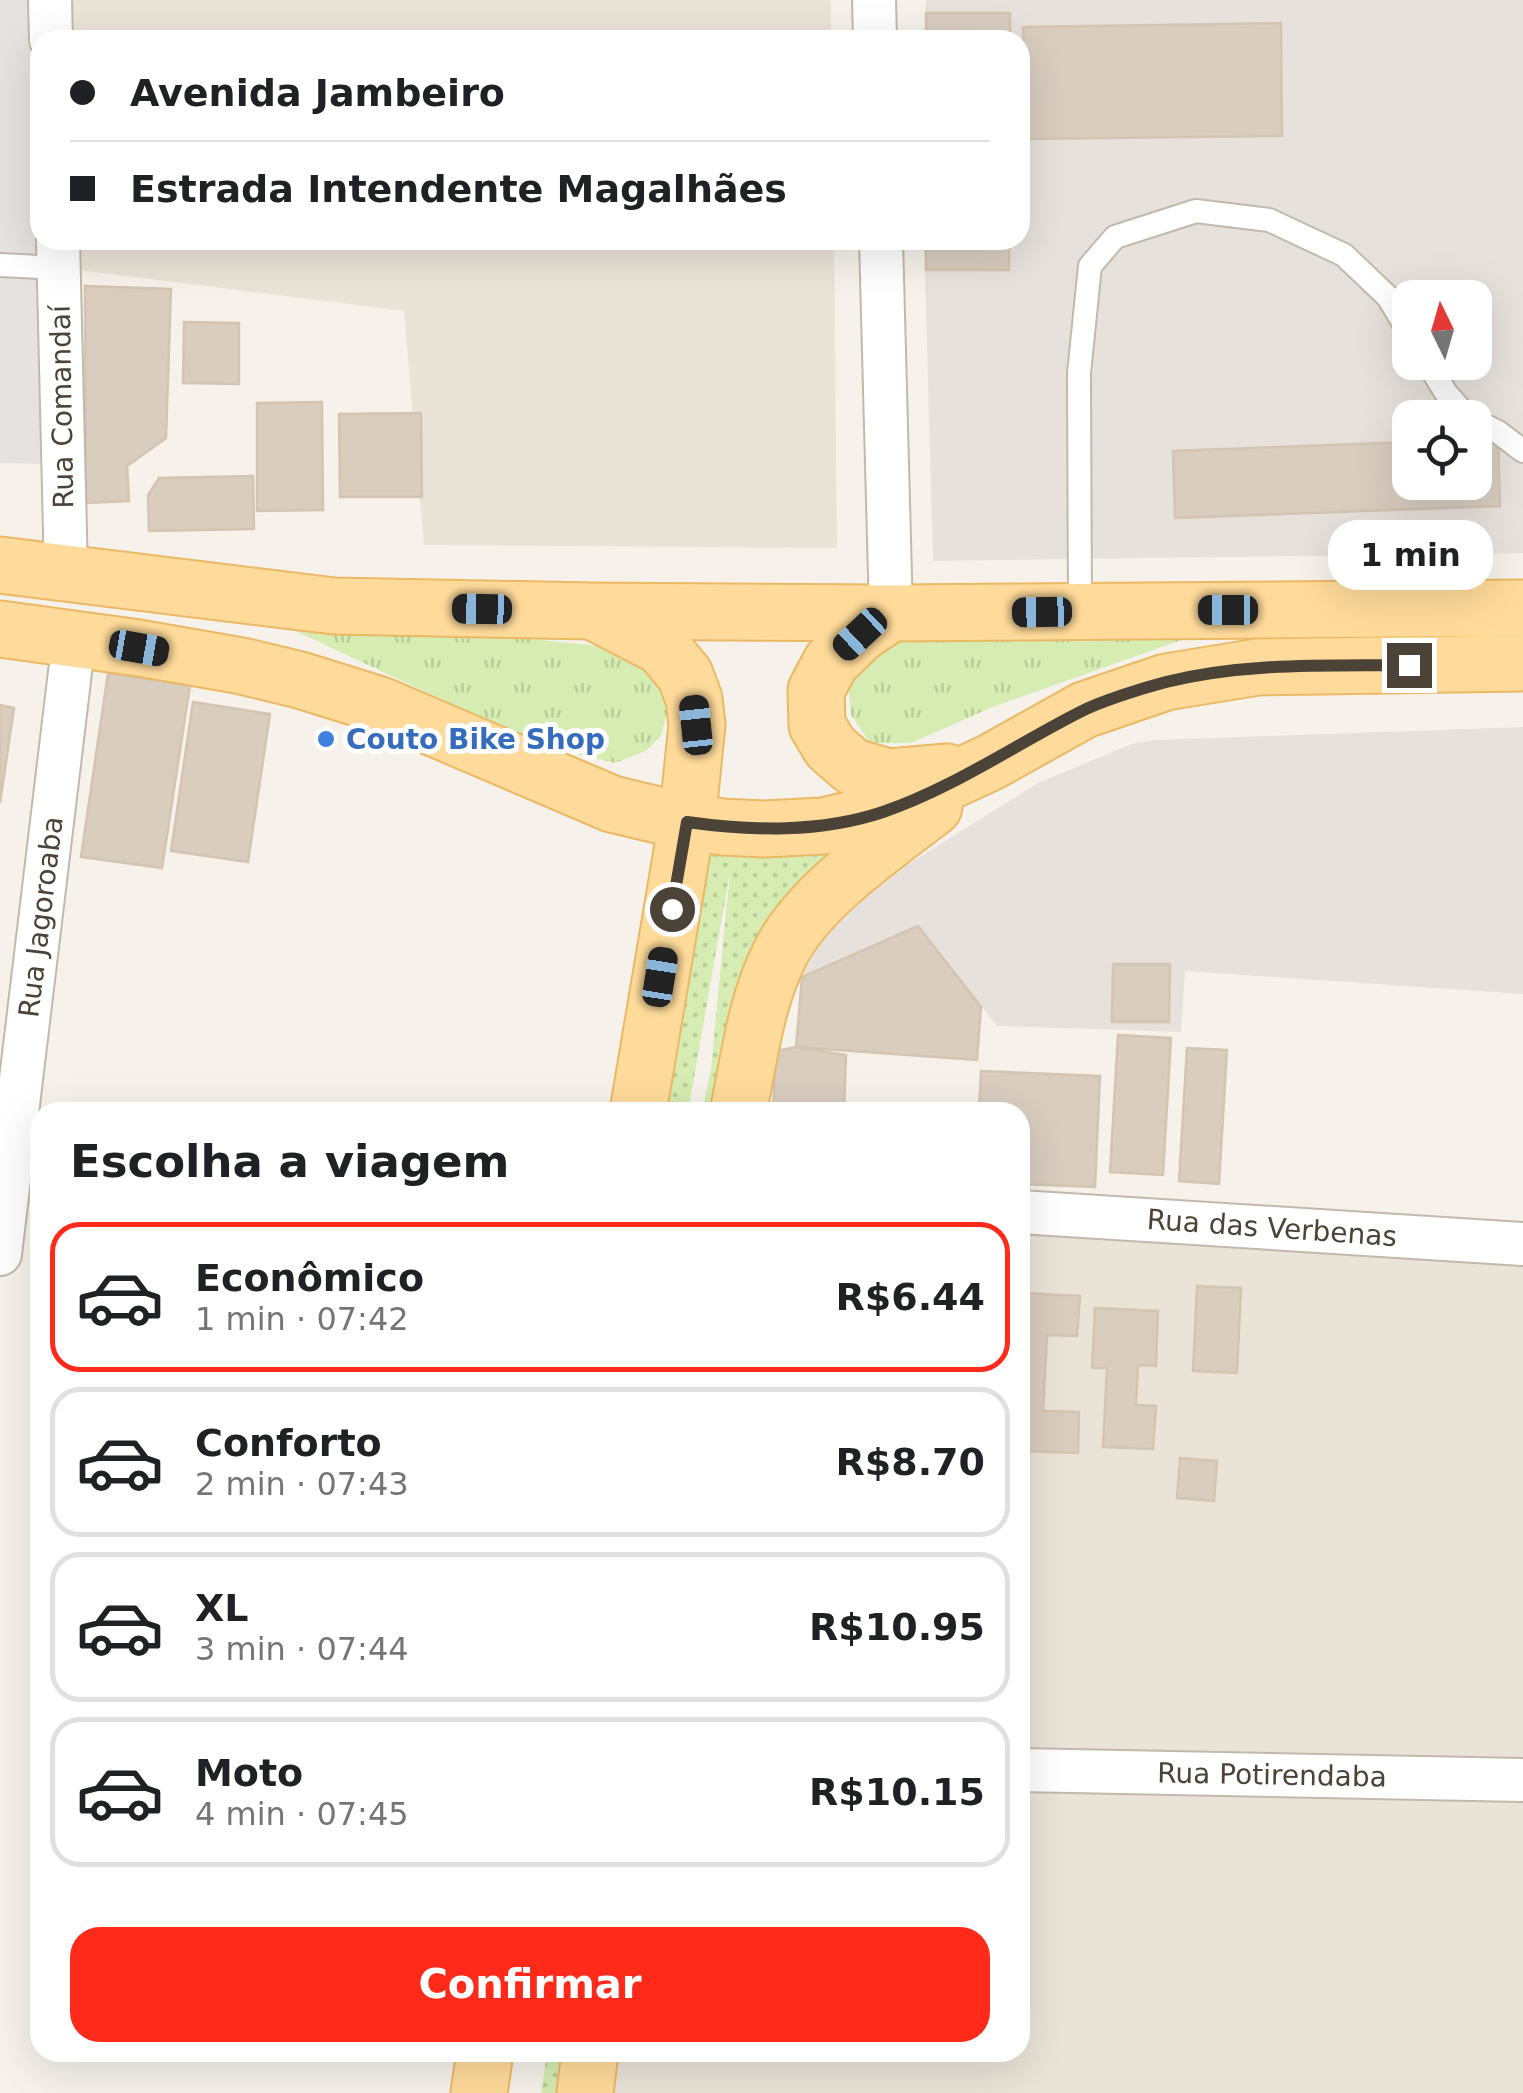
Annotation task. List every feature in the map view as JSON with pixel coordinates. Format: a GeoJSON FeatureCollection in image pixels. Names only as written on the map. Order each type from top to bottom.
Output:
{"type":"FeatureCollection","features":[{"type":"Feature","properties":{"kind":"main road"},"geometry":{"type":"LineString","coordinates":[[0,565],[334,606],[891,613],[1523,608]]}},
{"type":"Feature","properties":{"kind":"main road"},"geometry":{"type":"LineString","coordinates":[[592,611],[662,647],[684,675],[694,700],[696,725],[687,822],[640,1102]]}},
{"type":"Feature","properties":{"kind":"main road"},"geometry":{"type":"LineString","coordinates":[[891,613],[860,634],[831,662],[816,690],[817,725],[830,748],[854,768],[890,777],[941,773],[991,762]]}},
{"type":"Feature","properties":{"kind":"main road"},"geometry":{"type":"LineString","coordinates":[[0,630],[139,648],[300,680],[380,705],[612,804],[723,828],[764,829],[823,826],[882,812],[991,762],[1084,710],[1166,682],[1258,667],[1523,663]]}},
{"type":"Feature","properties":{"kind":"main road"},"geometry":{"type":"LineString","coordinates":[[740,1102],[760,1008],[787,942],[842,879],[991,762]]}},
{"type":"Feature","properties":{"kind":"main road"},"geometry":{"type":"LineString","coordinates":[[478,2093],[483,2062]]}},
{"type":"Feature","properties":{"kind":"main road"},"geometry":{"type":"LineString","coordinates":[[585,2093],[589,2062]]}},
{"type":"Feature","properties":{"kind":"street"},"geometry":{"type":"LineString","coordinates":[[50,0],[51,30]]}},
{"type":"Feature","properties":{"kind":"street"},"geometry":{"type":"LineString","coordinates":[[874,0],[876,30]]}},
{"type":"Feature","properties":{"kind":"street"},"geometry":{"type":"LineString","coordinates":[[881,250],[891,613]]}},
{"type":"Feature","properties":{"kind":"street","name":"Rua Comandaí"},"geometry":{"type":"LineString","coordinates":[[58,254],[66,574]]}},
{"type":"Feature","properties":{"kind":"street","name":"Rua Jagoroaba"},"geometry":{"type":"LineString","coordinates":[[0,1254],[74,639]]}},
{"type":"Feature","properties":{"kind":"street","name":"Rua das Verbenas"},"geometry":{"type":"LineString","coordinates":[[1030,1213],[1523,1244]]}},
{"type":"Feature","properties":{"kind":"street","name":"Rua Potirendaba"},"geometry":{"type":"LineString","coordinates":[[1030,1770],[1523,1780]]}},
{"type":"Feature","properties":{"kind":"lane"},"geometry":{"type":"LineString","coordinates":[[1080,611],[1079,373],[1090,266],[1115,236],[1196,210],[1269,220],[1344,255],[1392,304]]}},
{"type":"Feature","properties":{"kind":"lane"},"geometry":{"type":"LineString","coordinates":[[0,265],[58,254]]}},
{"type":"Feature","properties":{"kind":"lane"},"geometry":{"type":"LineString","coordinates":[[1492,429],[1523,451]]}},
{"type":"Feature","properties":{"kind":"shaded area"},"geometry":{"type":"Polygon","coordinates":[[[0,0],[33,0],[37,30],[30,30],[30,250],[41,250],[46,464],[0,463],[0,0]]]}},
{"type":"Feature","properties":{"kind":"shaded area"},"geometry":{"type":"Polygon","coordinates":[[[72,0],[831,0],[831,30],[73,30],[72,0]]]}},
{"type":"Feature","properties":{"kind":"shaded area"},"geometry":{"type":"Polygon","coordinates":[[[926,0],[1523,0],[1523,553],[933,561],[924,250],[1030,250],[1030,30],[925,30],[926,0]]]}},
{"type":"Feature","properties":{"kind":"shaded area"},"geometry":{"type":"Polygon","coordinates":[[[78,250],[834,250],[837,548],[424,545],[404,311],[79,270],[78,250]]]}},
{"type":"Feature","properties":{"kind":"shaded area"},"geometry":{"type":"Polygon","coordinates":[[[1523,727],[1523,994],[1185,971],[1181,1032],[997,1026],[918,926],[802,977],[838,908],[1038,783],[1132,744],[1154,740],[1523,727]]]}},
{"type":"Feature","properties":{"kind":"shaded area"},"geometry":{"type":"Polygon","coordinates":[[[1030,1220],[1523,1259],[1523,2093],[581,2093],[585,2062],[1030,2062],[1030,1220]]]}},
{"type":"Feature","properties":{"kind":"green space"},"geometry":{"type":"Polygon","coordinates":[[[255,612],[601,646],[656,674],[667,712],[661,736],[646,751],[615,763],[541,746],[255,612]]]}},
{"type":"Feature","properties":{"kind":"green space"},"geometry":{"type":"Polygon","coordinates":[[[1198,634],[993,707],[911,743],[870,743],[851,715],[848,683],[875,651],[916,635],[1198,634]]]}},
{"type":"Feature","properties":{"kind":"green space"},"geometry":{"type":"Polygon","coordinates":[[[876,830],[811,882],[732,1102],[704,1102],[711,1069],[730,872],[690,1102],[649,1102],[690,852],[876,830]]]}},
{"type":"Feature","properties":{"kind":"green space"},"geometry":{"type":"Polygon","coordinates":[[[546,2062],[585,2062],[581,2093],[541,2093],[546,2062]]]}},
{"type":"Feature","properties":{"kind":"building"},"geometry":{"type":"Polygon","coordinates":[[[926,13],[1010,13],[1010,30],[926,30],[926,13]]]}},
{"type":"Feature","properties":{"kind":"building"},"geometry":{"type":"Polygon","coordinates":[[[1281,23],[1282,136],[1030,139],[1030,30],[1023,27],[1281,23]]]}},
{"type":"Feature","properties":{"kind":"building"},"geometry":{"type":"Polygon","coordinates":[[[926,250],[1009,250],[1009,270],[926,270],[926,250]]]}},
{"type":"Feature","properties":{"kind":"building"},"geometry":{"type":"Polygon","coordinates":[[[85,286],[171,289],[166,438],[127,466],[129,501],[86,503],[85,286]]]}},
{"type":"Feature","properties":{"kind":"building"},"geometry":{"type":"Polygon","coordinates":[[[184,322],[239,323],[239,384],[183,383],[184,322]]]}},
{"type":"Feature","properties":{"kind":"building"},"geometry":{"type":"Polygon","coordinates":[[[322,402],[323,510],[257,511],[257,403],[322,402]]]}},
{"type":"Feature","properties":{"kind":"building"},"geometry":{"type":"Polygon","coordinates":[[[421,413],[422,497],[340,497],[339,414],[421,413]]]}},
{"type":"Feature","properties":{"kind":"building"},"geometry":{"type":"Polygon","coordinates":[[[1492,439],[1498,439],[1500,506],[1175,518],[1173,451],[1392,443],[1392,500],[1492,500],[1492,439]]]}},
{"type":"Feature","properties":{"kind":"building"},"geometry":{"type":"Polygon","coordinates":[[[253,476],[254,529],[149,531],[148,495],[159,478],[253,476]]]}},
{"type":"Feature","properties":{"kind":"building"},"geometry":{"type":"Polygon","coordinates":[[[108,673],[190,685],[162,868],[81,857],[108,673]]]}},
{"type":"Feature","properties":{"kind":"building"},"geometry":{"type":"Polygon","coordinates":[[[193,702],[270,714],[248,862],[171,851],[193,702]]]}},
{"type":"Feature","properties":{"kind":"building"},"geometry":{"type":"Polygon","coordinates":[[[0,705],[14,708],[0,803],[0,705]]]}},
{"type":"Feature","properties":{"kind":"building"},"geometry":{"type":"Polygon","coordinates":[[[918,926],[981,1007],[977,1060],[796,1047],[802,977],[918,926]]]}},
{"type":"Feature","properties":{"kind":"building"},"geometry":{"type":"Polygon","coordinates":[[[1113,964],[1170,964],[1169,1022],[1112,1022],[1113,964]]]}},
{"type":"Feature","properties":{"kind":"building"},"geometry":{"type":"Polygon","coordinates":[[[1118,1035],[1171,1038],[1163,1175],[1110,1172],[1118,1035]]]}},
{"type":"Feature","properties":{"kind":"building"},"geometry":{"type":"Polygon","coordinates":[[[796,1047],[846,1055],[844,1102],[773,1102],[776,1051],[796,1047]]]}},
{"type":"Feature","properties":{"kind":"building"},"geometry":{"type":"Polygon","coordinates":[[[1187,1048],[1227,1050],[1219,1184],[1179,1181],[1187,1048]]]}},
{"type":"Feature","properties":{"kind":"building"},"geometry":{"type":"Polygon","coordinates":[[[981,1071],[1100,1076],[1095,1187],[1030,1184],[1030,1102],[979,1102],[981,1071]]]}},
{"type":"Feature","properties":{"kind":"building"},"geometry":{"type":"Polygon","coordinates":[[[1197,1286],[1241,1288],[1237,1373],[1193,1371],[1197,1286]]]}},
{"type":"Feature","properties":{"kind":"building"},"geometry":{"type":"Polygon","coordinates":[[[1030,1294],[1080,1296],[1077,1336],[1047,1335],[1043,1411],[1079,1412],[1078,1453],[1030,1451],[1030,1294]]]}},
{"type":"Feature","properties":{"kind":"building"},"geometry":{"type":"Polygon","coordinates":[[[1095,1308],[1158,1311],[1156,1366],[1138,1365],[1136,1405],[1156,1406],[1153,1449],[1103,1447],[1107,1368],[1092,1368],[1095,1308]]]}},
{"type":"Feature","properties":{"kind":"building"},"geometry":{"type":"Polygon","coordinates":[[[1180,1458],[1217,1461],[1214,1501],[1177,1498],[1180,1458]]]}},
{"type":"Feature","properties":{"kind":"place","name":"Couto Bike Shop"},"geometry":{"type":"Point","coordinates":[326,739]}},
{"type":"Feature","properties":{"kind":"route"},"geometry":{"type":"LineString","coordinates":[[672,909],[687,822],[723,828],[823,826],[882,812],[991,762],[1084,710],[1166,682],[1258,667],[1409,665]]}}]}
